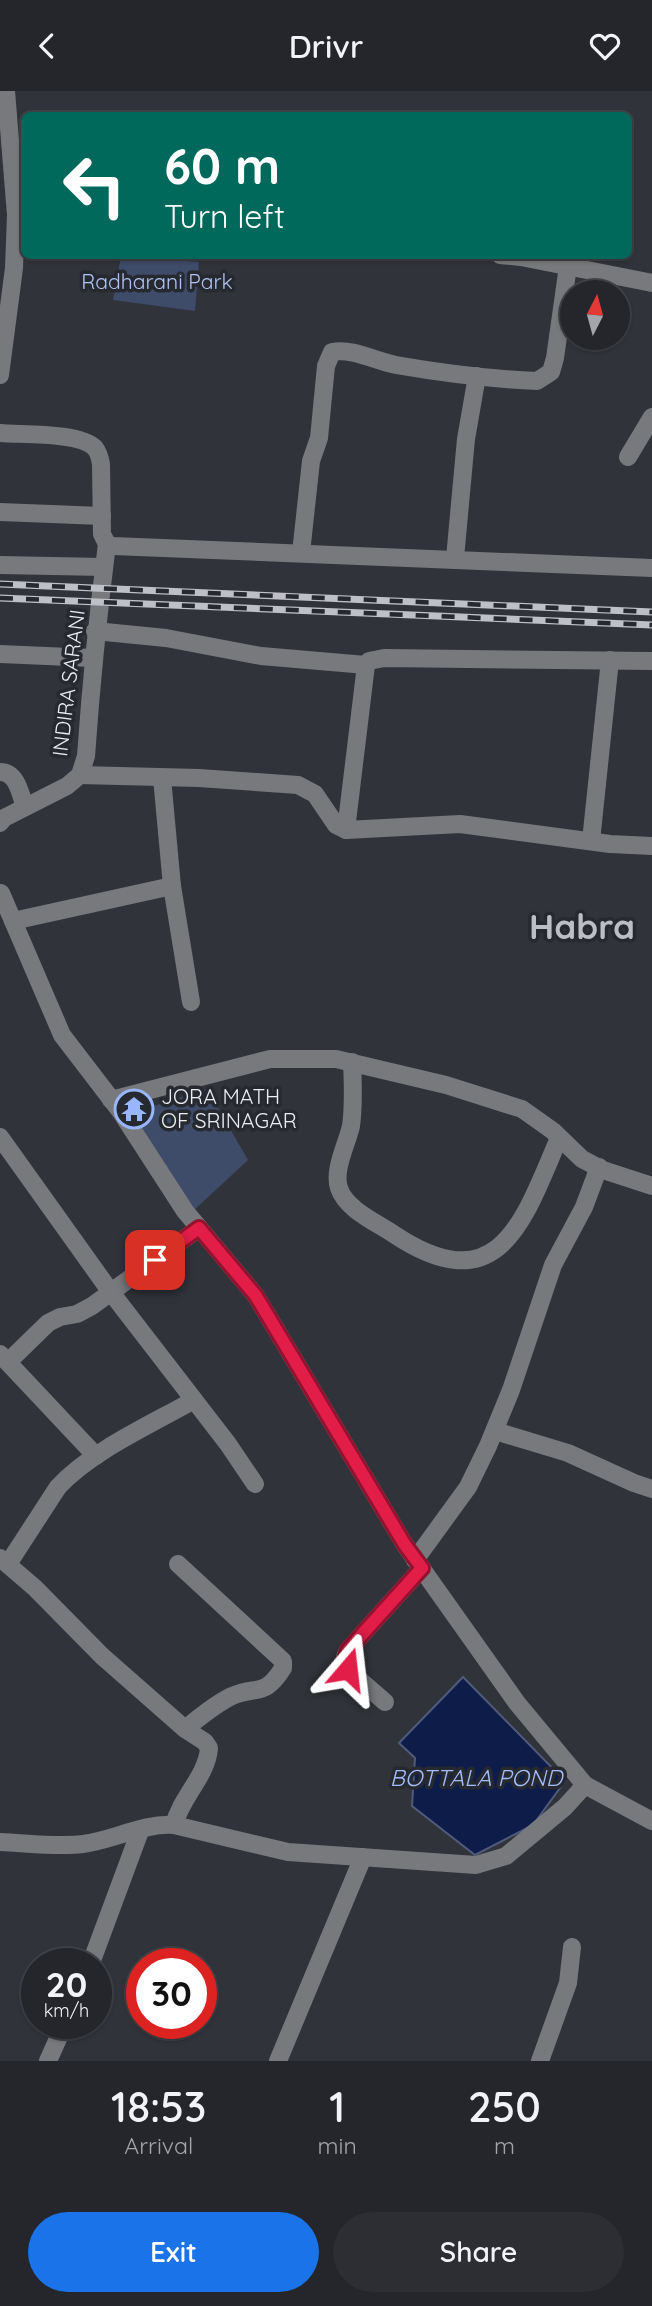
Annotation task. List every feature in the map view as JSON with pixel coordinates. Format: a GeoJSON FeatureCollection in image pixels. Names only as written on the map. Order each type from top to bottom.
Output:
{"type":"FeatureCollection","features":[{"type":"Feature","properties":{"kind":"street"},"geometry":{"type":"LineString","coordinates":[[0,375],[13,279],[14,224],[6,91]]}},
{"type":"Feature","properties":{"kind":"street"},"geometry":{"type":"LineString","coordinates":[[525,259],[652,283]]}},
{"type":"Feature","properties":{"kind":"street"},"geometry":{"type":"LineString","coordinates":[[301,552],[311,461],[319,438],[326,366],[332,352],[349,352],[393,365],[537,381],[551,372],[555,358],[568,266]]}},
{"type":"Feature","properties":{"kind":"street"},"geometry":{"type":"LineString","coordinates":[[454,558],[466,439],[477,376]]}},
{"type":"Feature","properties":{"kind":"street"},"geometry":{"type":"LineString","coordinates":[[628,457],[652,417]]}},
{"type":"Feature","properties":{"kind":"street","name":"INDIRA SARANI"},"geometry":{"type":"LineString","coordinates":[[0,433],[65,437],[87,442],[94,447],[99,453],[101,464],[102,534],[107,544],[95,631],[86,756],[80,775],[67,786],[4,818],[0,823]]}},
{"type":"Feature","properties":{"kind":"street"},"geometry":{"type":"LineString","coordinates":[[0,512],[102,516]]}},
{"type":"Feature","properties":{"kind":"street"},"geometry":{"type":"LineString","coordinates":[[107,544],[652,568]]}},
{"type":"Feature","properties":{"kind":"street"},"geometry":{"type":"LineString","coordinates":[[0,565],[104,567]]}},
{"type":"Feature","properties":{"kind":"street"},"geometry":{"type":"LineString","coordinates":[[95,631],[166,638],[261,656],[366,665],[375,658],[652,661]]}},
{"type":"Feature","properties":{"kind":"street"},"geometry":{"type":"LineString","coordinates":[[0,654],[93,658]]}},
{"type":"Feature","properties":{"kind":"street"},"geometry":{"type":"LineString","coordinates":[[591,841],[610,660]]}},
{"type":"Feature","properties":{"kind":"street"},"geometry":{"type":"LineString","coordinates":[[346,830],[366,665]]}},
{"type":"Feature","properties":{"kind":"street"},"geometry":{"type":"LineString","coordinates":[[0,772],[14,777],[26,807]]}},
{"type":"Feature","properties":{"kind":"street"},"geometry":{"type":"LineString","coordinates":[[80,775],[298,785],[315,794],[336,825],[346,830],[460,824],[652,846]]}},
{"type":"Feature","properties":{"kind":"street"},"geometry":{"type":"LineString","coordinates":[[162,778],[172,885],[191,1002]]}},
{"type":"Feature","properties":{"kind":"street"},"geometry":{"type":"LineString","coordinates":[[13,921],[172,885]]}},
{"type":"Feature","properties":{"kind":"street"},"geometry":{"type":"LineString","coordinates":[[0,893],[62,1035],[121,1112],[199,1228],[256,1296],[418,1564],[517,1703],[585,1785],[652,1821]]}},
{"type":"Feature","properties":{"kind":"street"},"geometry":{"type":"LineString","coordinates":[[111,1100],[270,1059],[336,1059],[522,1109],[537,1118],[582,1159],[652,1186]]}},
{"type":"Feature","properties":{"kind":"street"},"geometry":{"type":"LineString","coordinates":[[352,1062],[351,1126],[338,1186],[352,1206],[419,1251],[432,1256],[460,1260],[480,1259],[493,1253],[510,1238],[527,1212],[559,1138]]}},
{"type":"Feature","properties":{"kind":"street"},"geometry":{"type":"LineString","coordinates":[[0,1137],[110,1291],[255,1484]]}},
{"type":"Feature","properties":{"kind":"street"},"geometry":{"type":"LineString","coordinates":[[385,1702],[348,1669],[344,1657],[418,1564],[468,1487],[495,1431],[553,1265],[584,1207],[599,1167]]}},
{"type":"Feature","properties":{"kind":"street"},"geometry":{"type":"LineString","coordinates":[[96,1456],[4,1358],[48,1323],[92,1306],[199,1228]]}},
{"type":"Feature","properties":{"kind":"street"},"geometry":{"type":"LineString","coordinates":[[174,1825],[184,1798],[204,1768],[209,1748],[102,1656],[4,1561],[68,1476],[96,1456],[194,1400]]}},
{"type":"Feature","properties":{"kind":"street"},"geometry":{"type":"LineString","coordinates":[[495,1431],[568,1453],[652,1489]]}},
{"type":"Feature","properties":{"kind":"street"},"geometry":{"type":"LineString","coordinates":[[178,1564],[283,1661],[283,1668],[267,1688],[233,1696],[185,1729]]}},
{"type":"Feature","properties":{"kind":"street"},"geometry":{"type":"LineString","coordinates":[[0,1842],[84,1844],[159,1824],[174,1825],[268,1849],[476,1865],[506,1856],[565,1807],[585,1785]]}},
{"type":"Feature","properties":{"kind":"street"},"geometry":{"type":"LineString","coordinates":[[97,1948],[140,1831]]}},
{"type":"Feature","properties":{"kind":"street"},"geometry":{"type":"LineString","coordinates":[[278,2061],[363,1857]]}},
{"type":"Feature","properties":{"kind":"street"},"geometry":{"type":"LineString","coordinates":[[540,2061],[568,1983],[572,1947]]}},
{"type":"Feature","properties":{"kind":"street"},"geometry":{"type":"LineString","coordinates":[[48,2061],[58,2039]]}},
{"type":"Feature","properties":{"kind":"green space","name":"Radharani Park"},"geometry":{"type":"Polygon","coordinates":[[[120,259],[199,262],[195,311],[113,300],[120,259]]]}},
{"type":"Feature","properties":{"kind":"green space"},"geometry":{"type":"Polygon","coordinates":[[[207,1089],[248,1160],[191,1213],[132,1113],[207,1089]]]}},
{"type":"Feature","properties":{"kind":"water","name":"BOTTALA POND"},"geometry":{"type":"Polygon","coordinates":[[[463,1677],[565,1781],[533,1825],[475,1855],[412,1806],[415,1758],[399,1743],[463,1677]]]}},
{"type":"Feature","properties":{"kind":"railway"},"geometry":{"type":"LineString","coordinates":[[0,584],[652,612]]}},
{"type":"Feature","properties":{"kind":"railway"},"geometry":{"type":"LineString","coordinates":[[0,598],[652,625]]}},
{"type":"Feature","properties":{"kind":"place","name":"JORA MATH OF SRINAGAR"},"geometry":{"type":"Point","coordinates":[134,1109]}},
{"type":"Feature","properties":{"kind":"district","name":"Habra"},"geometry":{"type":"Point","coordinates":[582,927]}},
{"type":"Feature","properties":{"kind":"route"},"geometry":{"type":"LineString","coordinates":[[155,1260],[199,1228],[242,1277],[271,1320],[405,1545],[422,1568],[348,1650],[344,1663],[348,1669]]}}]}
